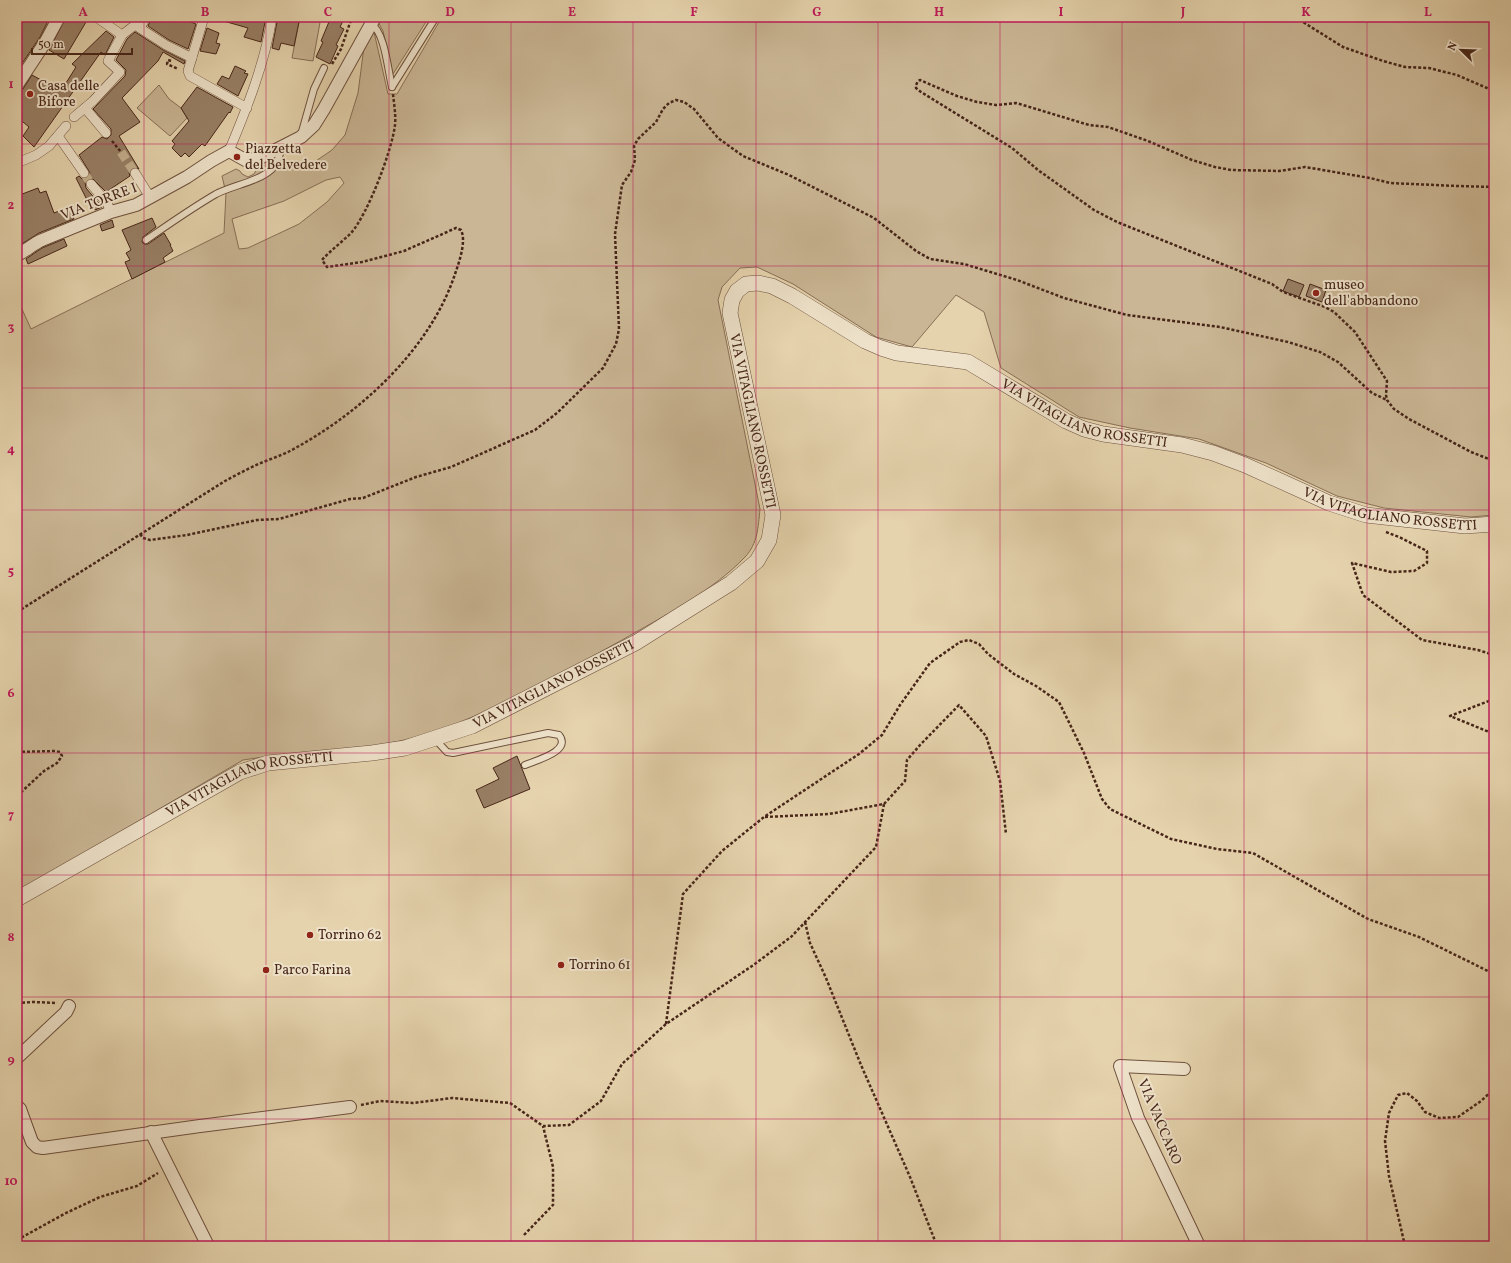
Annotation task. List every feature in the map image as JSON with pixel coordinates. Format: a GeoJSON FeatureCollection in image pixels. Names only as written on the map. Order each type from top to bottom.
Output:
{"type":"FeatureCollection","features":[{"type":"Feature","properties":{"kind":"street"},"geometry":{"type":"LineString","coordinates":[[17,84],[21,70],[46,41],[60,17]]}},
{"type":"Feature","properties":{"kind":"street"},"geometry":{"type":"LineString","coordinates":[[96,17],[122,35]]}},
{"type":"Feature","properties":{"kind":"street"},"geometry":{"type":"LineString","coordinates":[[140,28],[146,17]]}},
{"type":"Feature","properties":{"kind":"street"},"geometry":{"type":"LineString","coordinates":[[204,17],[188,70],[190,76],[247,108]]}},
{"type":"Feature","properties":{"kind":"street"},"geometry":{"type":"LineString","coordinates":[[272,17],[269,36],[247,108],[230,151],[247,161],[264,156],[301,137],[314,125],[324,110],[373,21]]}},
{"type":"Feature","properties":{"kind":"street"},"geometry":{"type":"LineString","coordinates":[[74,117],[85,108],[120,72],[108,62],[122,35],[135,25],[166,45],[192,58]]}},
{"type":"Feature","properties":{"kind":"street"},"geometry":{"type":"LineString","coordinates":[[85,108],[106,133]]}},
{"type":"Feature","properties":{"kind":"street"},"geometry":{"type":"LineString","coordinates":[[17,163],[36,155],[48,146],[66,126]]}},
{"type":"Feature","properties":{"kind":"street"},"geometry":{"type":"LineString","coordinates":[[58,136],[84,173]]}},
{"type":"Feature","properties":{"kind":"street","name":"VIA TORRE I"},"geometry":{"type":"LineString","coordinates":[[17,255],[42,240],[111,212],[136,205],[230,151]]}},
{"type":"Feature","properties":{"kind":"street"},"geometry":{"type":"LineString","coordinates":[[135,173],[150,197]]}},
{"type":"Feature","properties":{"kind":"street"},"geometry":{"type":"LineString","coordinates":[[91,184],[107,203],[111,212]]}},
{"type":"Feature","properties":{"kind":"street","name":"VIA VITAGLIANO ROSSETTI"},"geometry":{"type":"LineString","coordinates":[[17,900],[240,772],[268,763],[372,754],[405,748],[472,726],[637,642],[731,583],[757,561],[769,540],[772,515],[730,313],[732,300],[737,291],[746,284],[758,283],[772,286],[792,296],[865,341],[881,348],[897,352],[968,362],[1066,421],[1084,429],[1103,434],[1182,445],[1213,454],[1245,465],[1329,503],[1366,516],[1465,526],[1494,524]]}},
{"type":"Feature","properties":{"kind":"street"},"geometry":{"type":"LineString","coordinates":[[17,1058],[66,1012],[69,1006]]}},
{"type":"Feature","properties":{"kind":"street","name":"VIA VACCARO"},"geometry":{"type":"LineString","coordinates":[[1184,1069],[1120,1066],[1138,1118],[1199,1246]]}},
{"type":"Feature","properties":{"kind":"street"},"geometry":{"type":"LineString","coordinates":[[17,1106],[20,1109],[32,1142],[37,1147],[43,1148],[151,1132],[350,1107]]}},
{"type":"Feature","properties":{"kind":"street"},"geometry":{"type":"LineString","coordinates":[[151,1132],[208,1246]]}},
{"type":"Feature","properties":{"kind":"lane"},"geometry":{"type":"LineString","coordinates":[[392,87],[436,17]]}},
{"type":"Feature","properties":{"kind":"lane"},"geometry":{"type":"LineString","coordinates":[[373,21],[383,40],[392,87]]}},
{"type":"Feature","properties":{"kind":"lane"},"geometry":{"type":"LineString","coordinates":[[301,137],[314,89],[324,68]]}},
{"type":"Feature","properties":{"kind":"lane"},"geometry":{"type":"LineString","coordinates":[[146,240],[215,194],[230,187],[250,181],[271,170],[280,158],[282,147]]}},
{"type":"Feature","properties":{"kind":"lane"},"geometry":{"type":"LineString","coordinates":[[434,739],[446,752],[453,754],[548,733],[559,735],[562,740],[562,745],[559,750],[525,765]]}},
{"type":"Feature","properties":{"kind":"path"},"geometry":{"type":"LineString","coordinates":[[324,68],[330,67],[341,49],[352,17]]}},
{"type":"Feature","properties":{"kind":"path"},"geometry":{"type":"LineString","coordinates":[[1295,17],[1301,19],[1343,47],[1405,67],[1429,68],[1457,75],[1494,91]]}},
{"type":"Feature","properties":{"kind":"path"},"geometry":{"type":"LineString","coordinates":[[168,60],[167,64],[174,68],[180,69]]}},
{"type":"Feature","properties":{"kind":"path"},"geometry":{"type":"LineString","coordinates":[[1494,187],[1390,183],[1370,178],[1305,167],[1279,171],[1231,170],[1192,160],[1108,128],[1089,125],[1016,103],[996,105],[977,102],[957,96],[924,81],[920,80],[916,83],[916,88],[921,92],[1012,148],[1038,170],[1094,210],[1117,222],[1272,284],[1283,292],[1325,307],[1334,312],[1355,332],[1386,381],[1387,400],[1394,409],[1409,419],[1471,452],[1494,461]]}},
{"type":"Feature","properties":{"kind":"path"},"geometry":{"type":"LineString","coordinates":[[17,612],[225,481],[254,466],[288,452],[345,416],[405,361],[428,330],[444,302],[457,266],[463,239],[461,230],[456,228],[404,252],[362,262],[327,267],[322,260],[352,232],[364,212],[384,166],[395,124],[392,87]]}},
{"type":"Feature","properties":{"kind":"path"},"geometry":{"type":"LineString","coordinates":[[1380,531],[1399,537],[1426,551],[1427,563],[1414,571],[1391,572],[1352,563],[1363,594],[1422,640],[1494,654]]}},
{"type":"Feature","properties":{"kind":"path"},"geometry":{"type":"LineString","coordinates":[[666,1024],[683,894],[722,851],[764,817],[859,754],[882,735],[900,705],[930,663],[960,642],[969,640],[979,644],[988,654],[1014,674],[1036,686],[1059,702],[1084,753],[1102,799],[1110,809],[1170,839],[1217,849],[1253,853],[1368,919],[1419,937],[1494,974]]}},
{"type":"Feature","properties":{"kind":"path"},"geometry":{"type":"LineString","coordinates":[[1494,699],[1450,716],[1494,734]]}},
{"type":"Feature","properties":{"kind":"path"},"geometry":{"type":"LineString","coordinates":[[350,1107],[380,1101],[413,1102],[452,1098],[510,1103],[543,1126],[569,1125],[602,1101],[622,1064],[666,1024],[752,966],[791,937],[876,847],[884,804],[905,781],[907,760],[959,705],[986,736],[1000,781],[1006,834]]}},
{"type":"Feature","properties":{"kind":"path"},"geometry":{"type":"LineString","coordinates":[[17,752],[55,751],[60,752],[62,756],[57,763],[44,771],[17,796]]}},
{"type":"Feature","properties":{"kind":"path"},"geometry":{"type":"LineString","coordinates":[[764,817],[829,814],[884,804]]}},
{"type":"Feature","properties":{"kind":"path"},"geometry":{"type":"LineString","coordinates":[[805,922],[810,943],[910,1177],[937,1246]]}},
{"type":"Feature","properties":{"kind":"path"},"geometry":{"type":"LineString","coordinates":[[17,1003],[63,1003],[69,1006]]}},
{"type":"Feature","properties":{"kind":"path"},"geometry":{"type":"LineString","coordinates":[[1405,1246],[1389,1176],[1385,1141],[1389,1113],[1398,1095],[1407,1093],[1417,1101],[1425,1112],[1439,1118],[1458,1117],[1481,1101],[1494,1089]]}},
{"type":"Feature","properties":{"kind":"path"},"geometry":{"type":"LineString","coordinates":[[524,1234],[553,1205],[553,1167],[543,1126]]}},
{"type":"Feature","properties":{"kind":"path"},"geometry":{"type":"LineString","coordinates":[[17,1240],[66,1213],[100,1198],[137,1186],[169,1166]]}},
{"type":"Feature","properties":{"kind":"shaded area"},"geometry":{"type":"Polygon","coordinates":[[[300,17],[321,17],[313,61],[292,58],[300,17]]]}},
{"type":"Feature","properties":{"kind":"shaded area"},"geometry":{"type":"Polygon","coordinates":[[[379,17],[429,17],[393,74],[383,31],[377,20],[379,17]]]}},
{"type":"Feature","properties":{"kind":"shaded area"},"geometry":{"type":"Polygon","coordinates":[[[442,17],[1494,17],[1494,515],[1471,517],[1384,508],[1337,496],[1266,463],[1199,439],[1130,428],[1079,417],[1001,368],[984,312],[956,295],[912,347],[876,337],[793,284],[757,267],[740,268],[722,287],[718,300],[760,509],[757,535],[753,546],[745,557],[732,569],[703,592],[654,622],[542,684],[486,711],[429,733],[400,741],[361,748],[243,760],[17,892],[17,298],[31,329],[224,233],[226,193],[222,176],[236,169],[248,177],[254,174],[257,169],[271,157],[277,166],[286,169],[298,162],[307,167],[332,150],[345,135],[358,93],[365,39],[371,29],[374,32],[388,94],[397,94],[442,17]],[[340,177],[326,180],[284,201],[232,219],[239,249],[248,248],[299,224],[327,202],[344,183],[340,177]]]}},
{"type":"Feature","properties":{"kind":"shaded area"},"geometry":{"type":"Polygon","coordinates":[[[159,85],[169,99],[181,108],[187,118],[170,136],[137,108],[159,85]]]}},
{"type":"Feature","properties":{"kind":"building"},"geometry":{"type":"Polygon","coordinates":[[[17,17],[50,17],[40,37],[21,65],[17,64],[17,17]]]}},
{"type":"Feature","properties":{"kind":"building"},"geometry":{"type":"Polygon","coordinates":[[[66,17],[89,17],[64,59],[49,50],[66,17]]]}},
{"type":"Feature","properties":{"kind":"building"},"geometry":{"type":"Polygon","coordinates":[[[152,17],[178,17],[196,24],[188,49],[169,40],[148,26],[152,17]]]}},
{"type":"Feature","properties":{"kind":"building"},"geometry":{"type":"Polygon","coordinates":[[[221,17],[266,17],[261,42],[244,37],[248,28],[220,20],[221,17]]]}},
{"type":"Feature","properties":{"kind":"building"},"geometry":{"type":"Polygon","coordinates":[[[278,17],[300,17],[294,46],[281,43],[279,50],[272,48],[278,17]]]}},
{"type":"Feature","properties":{"kind":"building"},"geometry":{"type":"Polygon","coordinates":[[[331,17],[345,17],[340,27],[344,29],[336,45],[338,46],[330,64],[316,57],[323,42],[321,41],[331,17]]]}},
{"type":"Feature","properties":{"kind":"building"},"geometry":{"type":"Polygon","coordinates":[[[207,28],[219,33],[216,43],[220,44],[216,54],[200,51],[207,28]]]}},
{"type":"Feature","properties":{"kind":"building"},"geometry":{"type":"Polygon","coordinates":[[[106,31],[114,37],[105,55],[101,52],[34,147],[23,136],[29,127],[17,117],[17,92],[23,89],[32,75],[61,91],[76,67],[72,64],[106,31]]]}},
{"type":"Feature","properties":{"kind":"building"},"geometry":{"type":"Polygon","coordinates":[[[135,32],[163,50],[185,61],[184,64],[163,52],[158,61],[122,98],[140,122],[119,136],[139,169],[135,167],[132,168],[129,173],[130,176],[106,192],[93,179],[87,180],[85,182],[86,188],[102,207],[95,210],[94,207],[91,208],[76,178],[79,176],[82,179],[87,178],[90,173],[79,155],[102,137],[107,139],[111,135],[111,129],[93,109],[125,76],[126,70],[116,60],[127,39],[135,32]]]}},
{"type":"Feature","properties":{"kind":"building"},"geometry":{"type":"Polygon","coordinates":[[[235,66],[246,71],[244,73],[248,74],[238,96],[217,84],[222,76],[229,79],[235,66]]]}},
{"type":"Feature","properties":{"kind":"building"},"geometry":{"type":"Polygon","coordinates":[[[197,87],[233,107],[205,146],[202,144],[189,157],[185,153],[181,157],[172,148],[175,144],[172,141],[189,121],[181,108],[197,87]]]}},
{"type":"Feature","properties":{"kind":"building"},"geometry":{"type":"Polygon","coordinates":[[[38,188],[40,193],[46,191],[54,213],[69,207],[74,219],[39,233],[17,247],[17,196],[38,188]]]}},
{"type":"Feature","properties":{"kind":"building"},"geometry":{"type":"Polygon","coordinates":[[[152,218],[156,227],[143,237],[142,242],[144,244],[148,244],[164,233],[173,251],[163,258],[165,262],[132,279],[125,262],[130,260],[126,253],[131,250],[122,230],[152,218]]]}},
{"type":"Feature","properties":{"kind":"building"},"geometry":{"type":"Polygon","coordinates":[[[112,220],[114,227],[102,231],[100,225],[112,220]]]}},
{"type":"Feature","properties":{"kind":"building"},"geometry":{"type":"Polygon","coordinates":[[[64,239],[67,246],[28,264],[26,259],[42,248],[64,239]]]}},
{"type":"Feature","properties":{"kind":"building"},"geometry":{"type":"Polygon","coordinates":[[[1288,279],[1304,285],[1299,297],[1283,291],[1288,279]]]}},
{"type":"Feature","properties":{"kind":"building","name":"museo dell'abbandono"},"geometry":{"type":"Polygon","coordinates":[[[1310,284],[1326,290],[1322,302],[1306,296],[1310,284]]]}},
{"type":"Feature","properties":{"kind":"building"},"geometry":{"type":"Polygon","coordinates":[[[517,756],[530,789],[484,808],[476,790],[499,779],[493,768],[517,756]]]}},
{"type":"Feature","properties":{"kind":"tunnel"},"geometry":{"type":"LineString","coordinates":[[121,152],[135,173]]}},
{"type":"Feature","properties":{"kind":"tunnel"},"geometry":{"type":"LineString","coordinates":[[84,173],[91,184]]}},
{"type":"Feature","properties":{"kind":"place","name":"Casa delle Bifore"},"geometry":{"type":"Point","coordinates":[30,94]}},
{"type":"Feature","properties":{"kind":"place","name":"Piazzetta del Belvedere"},"geometry":{"type":"Point","coordinates":[237,157]}},
{"type":"Feature","properties":{"kind":"place","name":"museo dell'abbandono"},"geometry":{"type":"Point","coordinates":[1316,293]}},
{"type":"Feature","properties":{"kind":"place","name":"Torrino 62"},"geometry":{"type":"Point","coordinates":[310,935]}},
{"type":"Feature","properties":{"kind":"place","name":"Torrino 61"},"geometry":{"type":"Point","coordinates":[561,965]}},
{"type":"Feature","properties":{"kind":"place","name":"Parco Farina"},"geometry":{"type":"Point","coordinates":[266,970]}}]}
